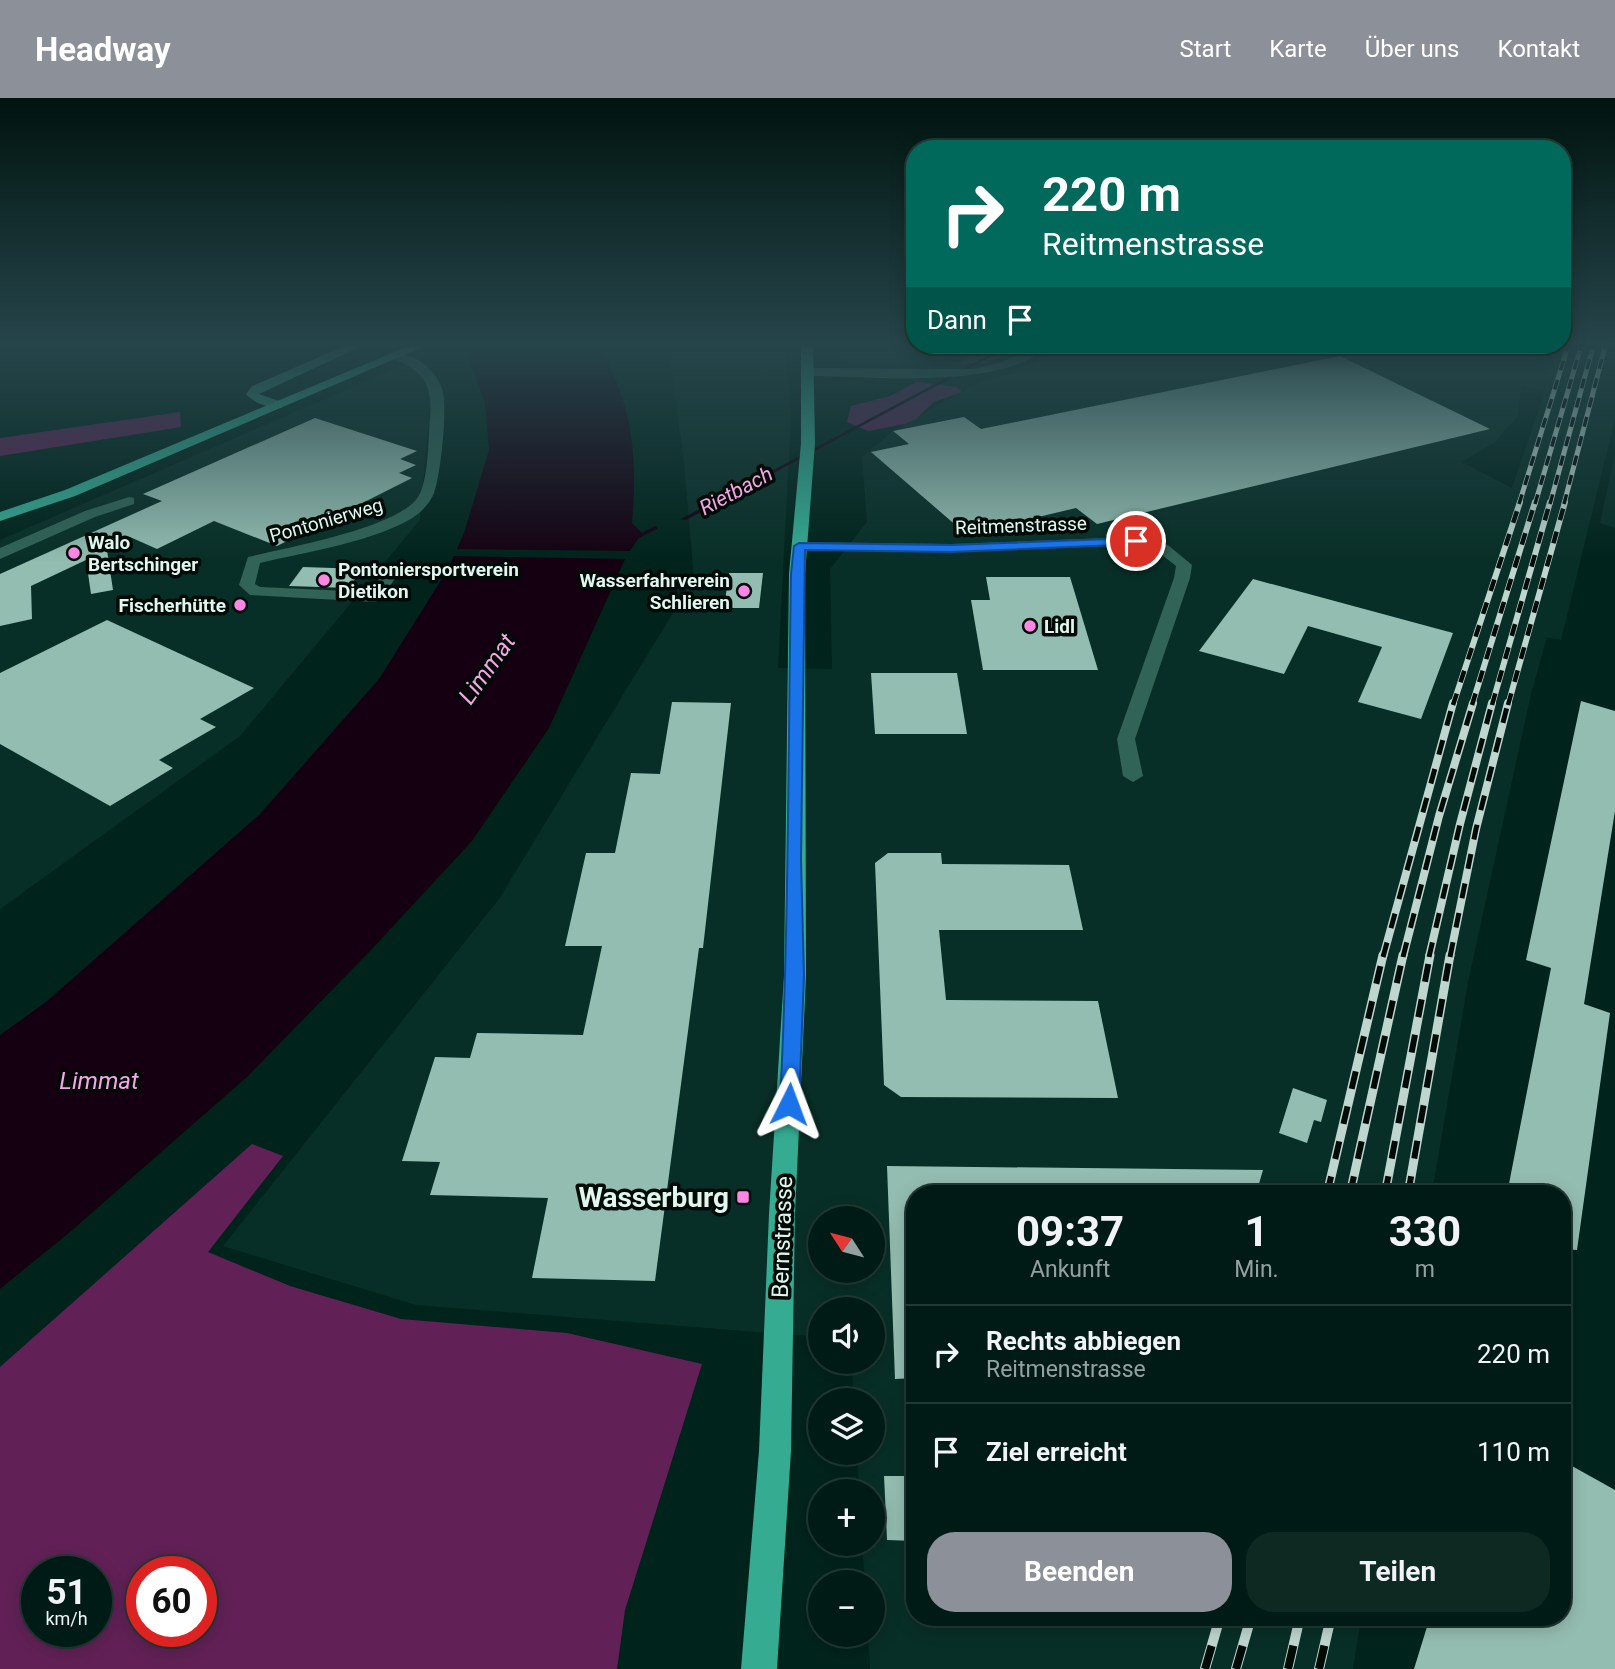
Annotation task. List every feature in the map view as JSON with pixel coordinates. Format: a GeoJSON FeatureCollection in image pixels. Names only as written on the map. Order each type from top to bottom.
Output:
{"type":"FeatureCollection","features":[{"type":"Feature","properties":{"kind":"main road"},"geometry":{"type":"LineString","coordinates":[[0,517],[70,493],[251,416]]}},
{"type":"Feature","properties":{"kind":"main road","name":"Bernstrasse"},"geometry":{"type":"LineString","coordinates":[[759,1669],[775,1451],[782,1214],[795,976],[797,574],[808,416]]}},
{"type":"Feature","properties":{"kind":"main road"},"geometry":{"type":"LineString","coordinates":[[0,530],[70,493]]}},
{"type":"Feature","properties":{"kind":"street","name":"Pontonierweg"},"geometry":{"type":"LineString","coordinates":[[393,569],[375,597],[256,592],[247,585],[253,561],[380,527],[404,515],[424,500],[428,487],[436,416]]}},
{"type":"Feature","properties":{"kind":"street"},"geometry":{"type":"LineString","coordinates":[[0,554],[90,514],[128,501]]}},
{"type":"Feature","properties":{"kind":"street","name":"Reitmenstrasse"},"geometry":{"type":"LineString","coordinates":[[799,546],[951,548],[1136,541],[1173,553],[1184,565],[1182,578],[1126,738],[1133,776]]}},
{"type":"Feature","properties":{"kind":"shaded area"},"geometry":{"type":"Polygon","coordinates":[[[150,416],[180,416],[181,427],[0,456],[0,438],[150,416]]]}},
{"type":"Feature","properties":{"kind":"shaded area"},"geometry":{"type":"Polygon","coordinates":[[[285,416],[429,416],[420,520],[240,736],[0,909],[0,540],[285,416]]]}},
{"type":"Feature","properties":{"kind":"shaded area"},"geometry":{"type":"Polygon","coordinates":[[[678,416],[791,416],[778,668],[832,669],[830,569],[867,522],[862,457],[893,431],[918,416],[1518,416],[1495,442],[1462,462],[1512,488],[1536,416],[1615,416],[1561,640],[1547,637],[1531,694],[1468,982],[1433,1185],[906,1185],[906,1626],[1360,1626],[1353,1669],[870,1669],[869,1647],[885,1647],[885,1570],[864,1570],[863,1556],[885,1556],[885,1479],[858,1479],[858,1465],[885,1465],[885,1388],[853,1388],[852,1374],[885,1374],[885,1297],[808,1297],[808,1336],[416,1305],[223,1246],[499,899],[694,578],[678,416]]]}},
{"type":"Feature","properties":{"kind":"shaded area"},"geometry":{"type":"Polygon","coordinates":[[[848,416],[919,416],[905,424],[868,431],[847,422],[848,416]]]}},
{"type":"Feature","properties":{"kind":"shaded area"},"geometry":{"type":"Polygon","coordinates":[[[1615,454],[1615,528],[1600,523],[1615,454]]]}},
{"type":"Feature","properties":{"kind":"shaded area"},"geometry":{"type":"Polygon","coordinates":[[[252,1144],[283,1156],[208,1252],[290,1286],[401,1319],[567,1333],[702,1364],[625,1610],[617,1669],[0,1669],[0,1367],[252,1144]]]}},
{"type":"Feature","properties":{"kind":"water","name":"Limmat"},"geometry":{"type":"Polygon","coordinates":[[[486,416],[627,416],[633,452],[632,523],[642,533],[626,557],[549,728],[472,841],[371,950],[247,1077],[70,1232],[0,1289],[0,1035],[46,1002],[260,814],[379,679],[448,569],[464,533],[489,450],[486,416]]]}},
{"type":"Feature","properties":{"kind":"pier"},"geometry":{"type":"Polygon","coordinates":[[[454,549],[634,551],[629,559],[450,556],[454,549]]]}},
{"type":"Feature","properties":{"kind":"building"},"geometry":{"type":"Polygon","coordinates":[[[1043,416],[1464,416],[1490,429],[1097,524],[1076,508],[966,534],[871,452],[909,444],[893,431],[964,417],[981,429],[1043,416]]]}},
{"type":"Feature","properties":{"kind":"building"},"geometry":{"type":"Polygon","coordinates":[[[315,418],[417,451],[400,459],[416,465],[399,473],[412,478],[277,546],[214,521],[157,549],[130,537],[107,550],[113,590],[91,594],[86,560],[31,586],[32,619],[0,626],[0,574],[162,501],[143,494],[315,418]]]}},
{"type":"Feature","properties":{"kind":"building","name":"Pontoniersportverein Dietikon"},"geometry":{"type":"Polygon","coordinates":[[[303,567],[362,569],[349,588],[289,586],[303,567]]]}},
{"type":"Feature","properties":{"kind":"building","name":"Wasserfahrverein Schlieren"},"geometry":{"type":"Polygon","coordinates":[[[729,573],[763,573],[759,608],[724,608],[729,573]]]}},
{"type":"Feature","properties":{"kind":"building","name":"Lidl"},"geometry":{"type":"Polygon","coordinates":[[[986,577],[1070,577],[1098,670],[983,670],[971,600],[990,600],[986,577]]]}},
{"type":"Feature","properties":{"kind":"building"},"geometry":{"type":"Polygon","coordinates":[[[1253,579],[1453,633],[1421,719],[1358,702],[1382,647],[1308,626],[1284,674],[1199,651],[1253,579]]]}},
{"type":"Feature","properties":{"kind":"building"},"geometry":{"type":"Polygon","coordinates":[[[107,620],[254,688],[200,719],[216,727],[159,760],[173,768],[110,806],[0,744],[0,673],[107,620]]]}},
{"type":"Feature","properties":{"kind":"building"},"geometry":{"type":"Polygon","coordinates":[[[871,673],[957,673],[967,734],[875,734],[871,673]]]}},
{"type":"Feature","properties":{"kind":"building"},"geometry":{"type":"Polygon","coordinates":[[[1581,701],[1615,711],[1615,811],[1584,1004],[1610,1013],[1577,1250],[1571,1250],[1571,1185],[1509,1185],[1551,968],[1526,960],[1581,701]]]}},
{"type":"Feature","properties":{"kind":"building"},"geometry":{"type":"Polygon","coordinates":[[[672,702],[731,703],[703,948],[699,948],[655,1281],[532,1278],[548,1198],[430,1195],[440,1162],[402,1161],[435,1057],[470,1058],[477,1033],[583,1035],[602,946],[565,946],[586,853],[615,853],[631,773],[660,774],[672,702]]]}},
{"type":"Feature","properties":{"kind":"building"},"geometry":{"type":"Polygon","coordinates":[[[888,853],[941,853],[942,864],[1069,865],[1083,930],[939,930],[946,1000],[1098,1001],[1118,1098],[901,1097],[884,1085],[875,863],[888,853]]]}},
{"type":"Feature","properties":{"kind":"building"},"geometry":{"type":"Polygon","coordinates":[[[1293,1088],[1327,1100],[1321,1122],[1314,1120],[1307,1143],[1279,1133],[1293,1088]]]}},
{"type":"Feature","properties":{"kind":"building"},"geometry":{"type":"Polygon","coordinates":[[[887,1166],[1263,1170],[1259,1185],[906,1185],[906,1378],[895,1379],[887,1166]]]}},
{"type":"Feature","properties":{"kind":"building"},"geometry":{"type":"Polygon","coordinates":[[[1571,1465],[1615,1490],[1615,1669],[1414,1669],[1427,1626],[1571,1626],[1571,1465]]]}},
{"type":"Feature","properties":{"kind":"building"},"geometry":{"type":"Polygon","coordinates":[[[884,1476],[906,1476],[906,1541],[887,1540],[884,1476]]]}},
{"type":"Feature","properties":{"kind":"waterway","name":"Rietbach"},"geometry":{"type":"LineString","coordinates":[[684,519],[877,416]]}},
{"type":"Feature","properties":{"kind":"waterway","name":"Rietbach"},"geometry":{"type":"LineString","coordinates":[[635,538],[655,528]]}},
{"type":"Feature","properties":{"kind":"railway"},"geometry":{"type":"LineString","coordinates":[[1519,504],[1546,416]]}},
{"type":"Feature","properties":{"kind":"railway"},"geometry":{"type":"LineString","coordinates":[[1535,504],[1561,416]]}},
{"type":"Feature","properties":{"kind":"railway"},"geometry":{"type":"LineString","coordinates":[[1550,504],[1574,416]]}},
{"type":"Feature","properties":{"kind":"railway"},"geometry":{"type":"LineString","coordinates":[[1564,504],[1587,416]]}},
{"type":"Feature","properties":{"kind":"railway"},"geometry":{"type":"LineString","coordinates":[[1453,705],[1520,502]]}},
{"type":"Feature","properties":{"kind":"railway"},"geometry":{"type":"LineString","coordinates":[[1472,705],[1535,502]]}},
{"type":"Feature","properties":{"kind":"railway"},"geometry":{"type":"LineString","coordinates":[[1492,705],[1550,502]]}},
{"type":"Feature","properties":{"kind":"railway"},"geometry":{"type":"LineString","coordinates":[[1508,705],[1565,502]]}},
{"type":"Feature","properties":{"kind":"railway"},"geometry":{"type":"LineString","coordinates":[[1383,957],[1453,703]]}},
{"type":"Feature","properties":{"kind":"railway"},"geometry":{"type":"LineString","coordinates":[[1403,957],[1439,816],[1473,703]]}},
{"type":"Feature","properties":{"kind":"railway"},"geometry":{"type":"LineString","coordinates":[[1429,957],[1492,703]]}},
{"type":"Feature","properties":{"kind":"railway"},"geometry":{"type":"LineString","coordinates":[[1450,957],[1476,829],[1508,703]]}},
{"type":"Feature","properties":{"kind":"railway"},"geometry":{"type":"LineString","coordinates":[[1329,1185],[1383,955]]}},
{"type":"Feature","properties":{"kind":"railway"},"geometry":{"type":"LineString","coordinates":[[1352,1185],[1403,955]]}},
{"type":"Feature","properties":{"kind":"railway"},"geometry":{"type":"LineString","coordinates":[[1387,1185],[1430,955]]}},
{"type":"Feature","properties":{"kind":"railway"},"geometry":{"type":"LineString","coordinates":[[1410,1185],[1450,955]]}},
{"type":"Feature","properties":{"kind":"railway"},"geometry":{"type":"LineString","coordinates":[[1205,1669],[1217,1626]]}},
{"type":"Feature","properties":{"kind":"railway"},"geometry":{"type":"LineString","coordinates":[[1236,1669],[1248,1626]]}},
{"type":"Feature","properties":{"kind":"railway"},"geometry":{"type":"LineString","coordinates":[[1288,1669],[1298,1626]]}},
{"type":"Feature","properties":{"kind":"railway"},"geometry":{"type":"LineString","coordinates":[[1319,1669],[1329,1626]]}},
{"type":"Feature","properties":{"kind":"place","name":"Walo Bertschinger"},"geometry":{"type":"Point","coordinates":[74,553]}},
{"type":"Feature","properties":{"kind":"place","name":"Pontoniersportverein Dietikon"},"geometry":{"type":"Point","coordinates":[324,580]}},
{"type":"Feature","properties":{"kind":"place","name":"Wasserfahrverein Schlieren"},"geometry":{"type":"Point","coordinates":[744,591]}},
{"type":"Feature","properties":{"kind":"place","name":"Fischerhütte"},"geometry":{"type":"Point","coordinates":[240,605]}},
{"type":"Feature","properties":{"kind":"place","name":"Lidl"},"geometry":{"type":"Point","coordinates":[1030,626]}},
{"type":"Feature","properties":{"kind":"place","name":"Wasserburg"},"geometry":{"type":"Point","coordinates":[743,1197]}},
{"type":"Feature","properties":{"kind":"route"},"geometry":{"type":"LineString","coordinates":[[789,1104],[795,976],[799,546],[951,548],[1136,541]]}}]}
